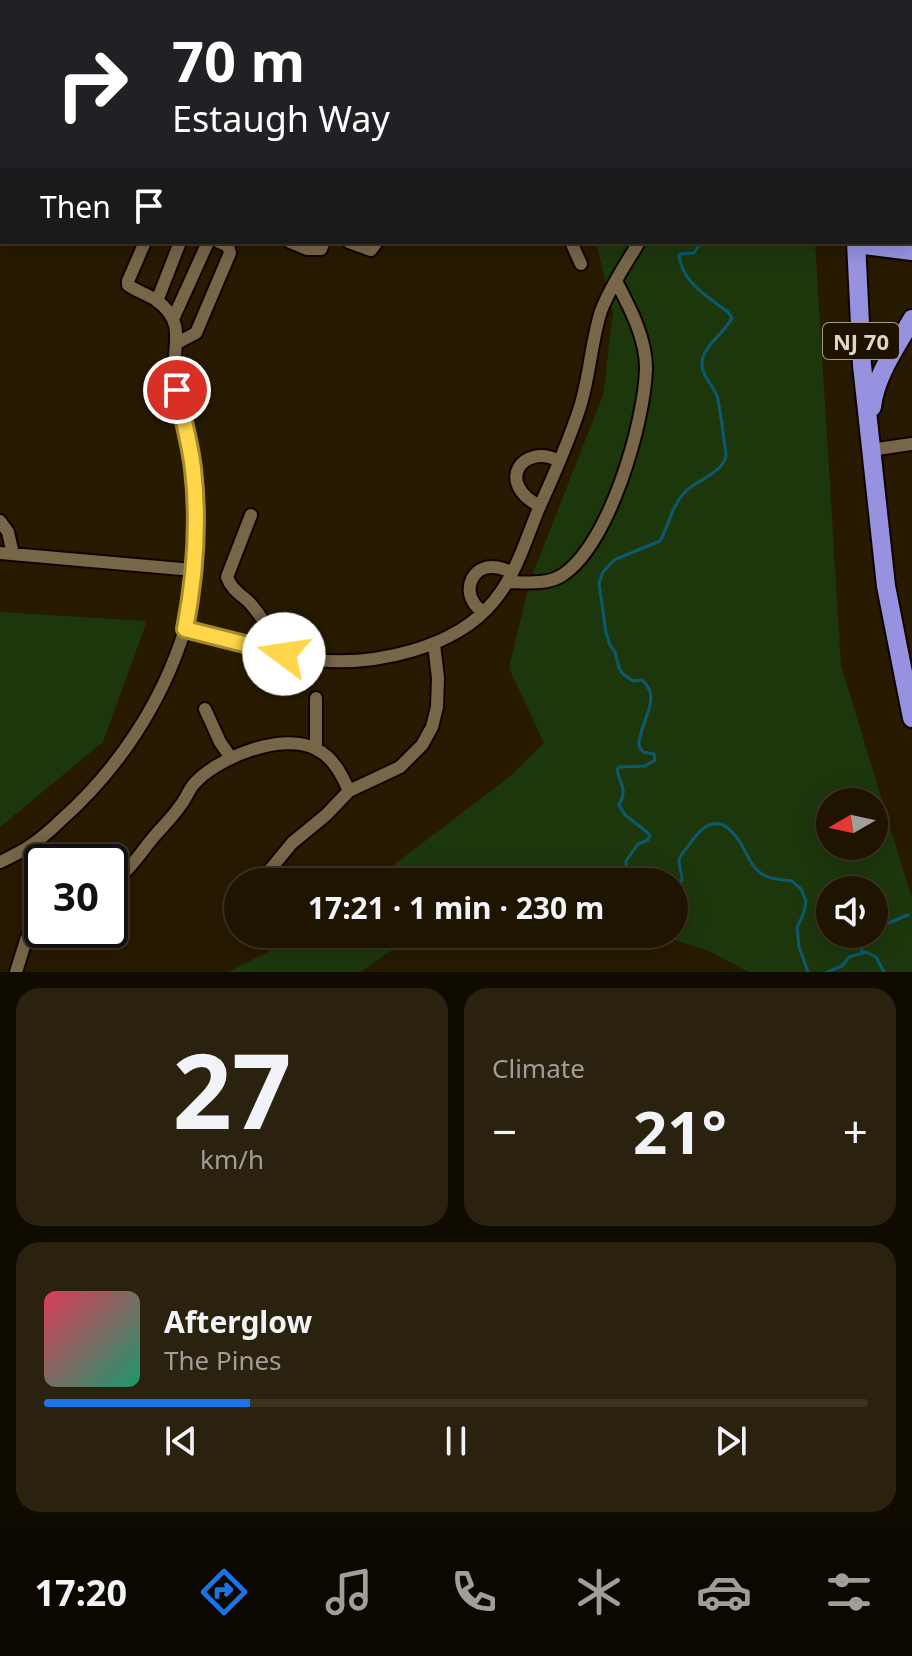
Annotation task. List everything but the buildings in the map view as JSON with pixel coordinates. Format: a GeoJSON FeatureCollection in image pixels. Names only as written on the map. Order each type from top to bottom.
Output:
{"type":"FeatureCollection","features":[{"type":"Feature","properties":{"kind":"highway","name":"NJ 70"},"geometry":{"type":"LineString","coordinates":[[852,244],[886,586],[912,718]]}},
{"type":"Feature","properties":{"kind":"highway"},"geometry":{"type":"LineString","coordinates":[[860,244],[912,251]]}},
{"type":"Feature","properties":{"kind":"highway"},"geometry":{"type":"LineString","coordinates":[[870,444],[873,399],[877,386],[912,319]]}},
{"type":"Feature","properties":{"kind":"street"},"geometry":{"type":"LineString","coordinates":[[144,244],[128,285],[157,301],[174,317]]}},
{"type":"Feature","properties":{"kind":"street"},"geometry":{"type":"LineString","coordinates":[[157,301],[179,244]]}},
{"type":"Feature","properties":{"kind":"street"},"geometry":{"type":"LineString","coordinates":[[32,844],[80,803],[118,761],[155,699],[185,629],[193,570],[195,523],[193,470],[174,363],[177,343],[174,317],[207,244]]}},
{"type":"Feature","properties":{"kind":"street"},"geometry":{"type":"LineString","coordinates":[[177,343],[196,333],[230,253],[228,246],[224,244]]}},
{"type":"Feature","properties":{"kind":"street"},"geometry":{"type":"LineString","coordinates":[[295,244],[307,249],[321,249],[323,244]]}},
{"type":"Feature","properties":{"kind":"street"},"geometry":{"type":"LineString","coordinates":[[354,244],[371,250],[376,244]]}},
{"type":"Feature","properties":{"kind":"street"},"geometry":{"type":"LineString","coordinates":[[572,244],[581,264]]}},
{"type":"Feature","properties":{"kind":"street"},"geometry":{"type":"LineString","coordinates":[[185,629],[317,661],[344,660],[401,653],[434,644],[483,612],[495,601],[509,577],[559,461],[580,407],[602,309],[638,244]]}},
{"type":"Feature","properties":{"kind":"street"},"geometry":{"type":"LineString","coordinates":[[483,612],[473,602],[470,585],[473,574],[484,567],[497,567],[509,577],[545,581],[560,577],[574,566],[591,543],[609,510],[636,434],[646,366],[642,340],[616,281]]}},
{"type":"Feature","properties":{"kind":"street"},"geometry":{"type":"LineString","coordinates":[[870,444],[912,444]]}},
{"type":"Feature","properties":{"kind":"street"},"geometry":{"type":"LineString","coordinates":[[540,506],[526,499],[516,485],[516,475],[522,464],[532,456],[559,461]]}},
{"type":"Feature","properties":{"kind":"street"},"geometry":{"type":"LineString","coordinates":[[251,515],[227,577],[233,588],[262,618],[268,630],[262,649]]}},
{"type":"Feature","properties":{"kind":"street"},"geometry":{"type":"LineString","coordinates":[[0,521],[8,532],[7,554],[193,570]]}},
{"type":"Feature","properties":{"kind":"street"},"geometry":{"type":"LineString","coordinates":[[271,868],[305,830],[326,815],[349,791],[400,767],[415,753],[435,717],[438,678],[434,644]]}},
{"type":"Feature","properties":{"kind":"street"},"geometry":{"type":"LineString","coordinates":[[316,698],[316,749]]}},
{"type":"Feature","properties":{"kind":"street"},"geometry":{"type":"LineString","coordinates":[[205,709],[231,758]]}},
{"type":"Feature","properties":{"kind":"street"},"geometry":{"type":"LineString","coordinates":[[128,868],[180,806],[191,787],[231,758],[254,750],[305,744],[335,765],[349,791]]}},
{"type":"Feature","properties":{"kind":"street"},"geometry":{"type":"LineString","coordinates":[[0,862],[24,849]]}},
{"type":"Feature","properties":{"kind":"street"},"geometry":{"type":"LineString","coordinates":[[16,972],[24,946]]}},
{"type":"Feature","properties":{"kind":"green space"},"geometry":{"type":"Polygon","coordinates":[[[596,244],[815,244],[841,665],[878,788],[816,788],[816,860],[888,860],[888,820],[912,899],[912,972],[748,972],[709,951],[688,944],[688,868],[389,868],[508,778],[544,743],[509,668],[530,581],[603,395],[613,313],[596,244]]]}},
{"type":"Feature","properties":{"kind":"green space"},"geometry":{"type":"Polygon","coordinates":[[[0,612],[147,621],[103,742],[0,827],[0,612]]]}},
{"type":"Feature","properties":{"kind":"green space"},"geometry":{"type":"Polygon","coordinates":[[[276,948],[395,948],[360,972],[228,972],[276,948]]]}},
{"type":"Feature","properties":{"kind":"waterway"},"geometry":{"type":"LineString","coordinates":[[626,868],[626,861],[638,844],[650,836],[625,815],[619,805],[623,791],[617,770],[619,767],[645,766],[655,760],[654,754],[643,752],[639,746],[651,695],[642,680],[633,681],[619,668],[606,633],[599,583],[603,572],[614,560],[660,541],[681,497],[719,468],[726,456],[717,396],[702,363],[709,347],[732,318],[697,288],[685,273],[679,254],[694,253],[698,247]]}},
{"type":"Feature","properties":{"kind":"waterway"},"geometry":{"type":"LineString","coordinates":[[680,868],[683,853],[703,828],[715,824],[727,827],[761,873],[792,881],[801,889],[806,901],[797,928],[799,947],[808,972]]}},
{"type":"Feature","properties":{"kind":"waterway"},"geometry":{"type":"LineString","coordinates":[[888,923],[908,915]]}},
{"type":"Feature","properties":{"kind":"waterway"},"geometry":{"type":"LineString","coordinates":[[861,953],[862,948]]}},
{"type":"Feature","properties":{"kind":"waterway"},"geometry":{"type":"LineString","coordinates":[[827,972],[842,966],[849,957],[866,952],[876,957],[884,972]]}},
{"type":"Feature","properties":{"kind":"route"},"geometry":{"type":"LineString","coordinates":[[177,390],[189,444],[195,499],[195,547],[185,629],[284,654]]}}]}
